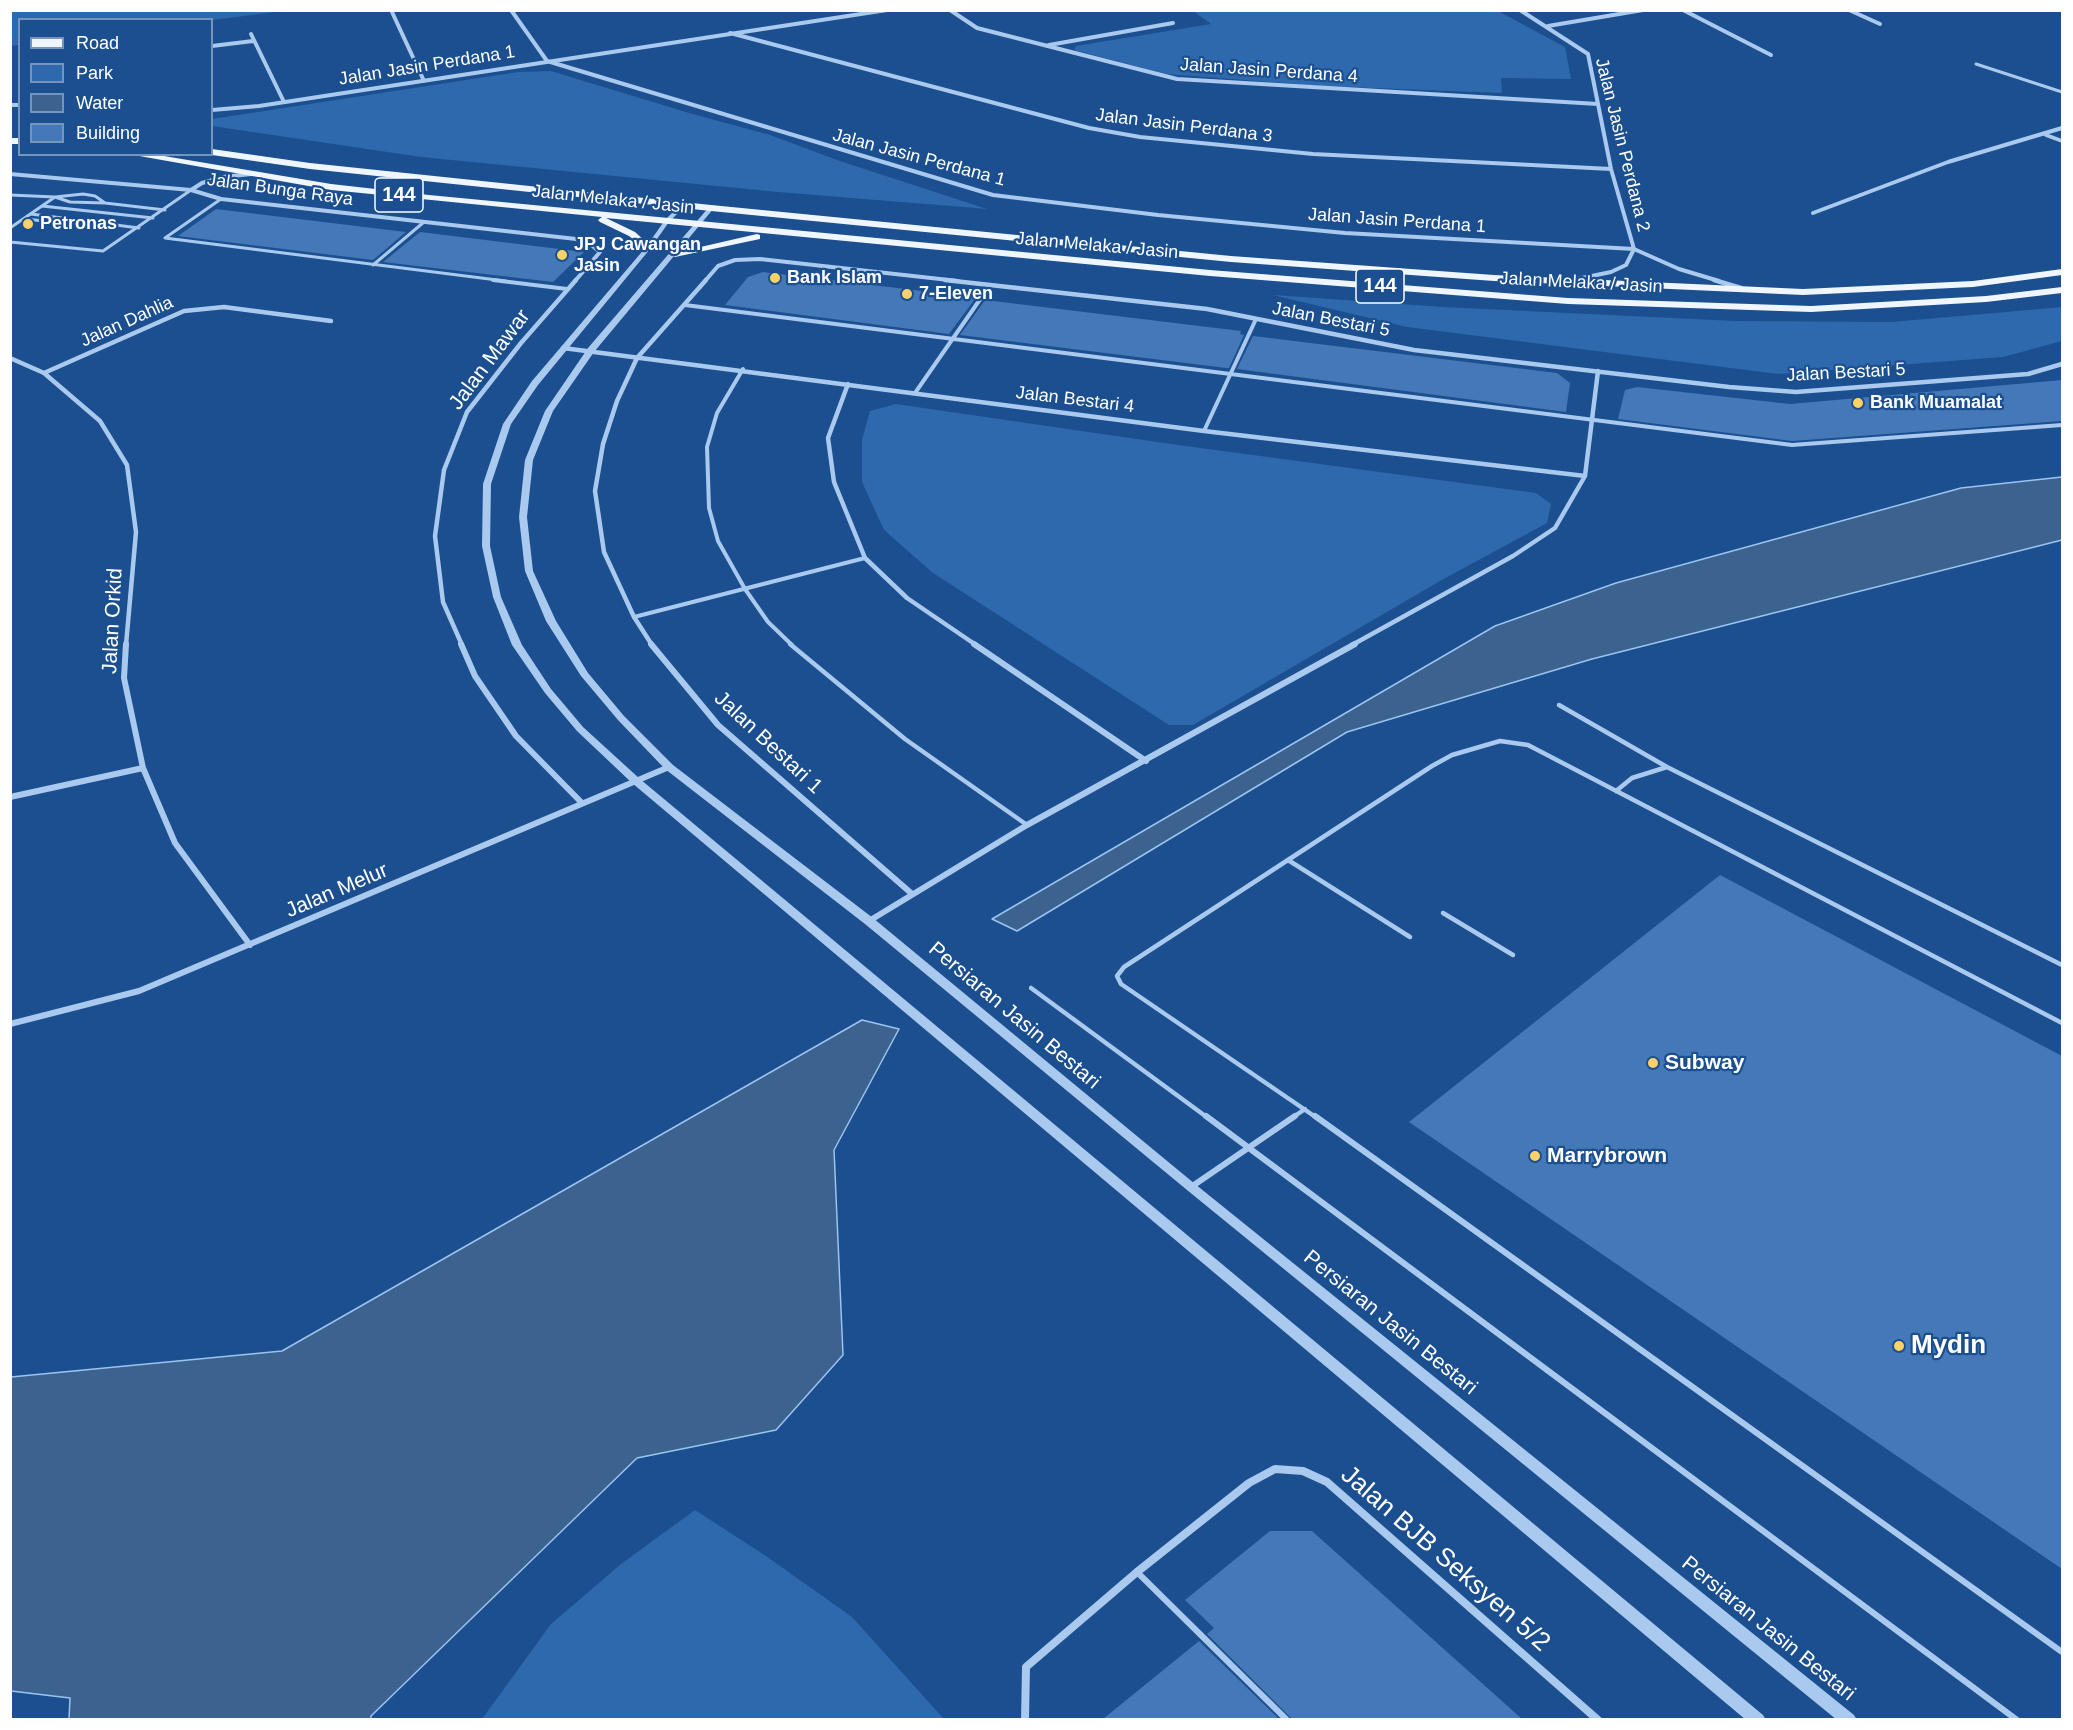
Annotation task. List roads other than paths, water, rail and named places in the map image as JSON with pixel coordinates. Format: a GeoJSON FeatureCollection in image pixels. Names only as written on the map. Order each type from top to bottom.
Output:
{"type":"FeatureCollection","features":[{"type":"Feature","properties":{"kind":"main road","name":"Jalan Melaka / Jasin"},"geometry":{"type":"LineString","coordinates":[[213,152],[310,166],[1231,259],[1561,282],[1803,292],[1973,284],[2062,272]]}},
{"type":"Feature","properties":{"kind":"main road","name":"Jalan Melaka / Jasin"},"geometry":{"type":"LineString","coordinates":[[144,156],[331,187],[577,213],[1210,273],[1568,301],[1811,309],[1986,299],[2062,290]]}},
{"type":"Feature","properties":{"kind":"main road"},"geometry":{"type":"LineString","coordinates":[[577,213],[611,223],[648,248]]}},
{"type":"Feature","properties":{"kind":"main road"},"geometry":{"type":"LineString","coordinates":[[675,254],[745,238],[784,234]]}},
{"type":"Feature","properties":{"kind":"street"},"geometry":{"type":"LineString","coordinates":[[511,10],[547,61],[887,10]]}},
{"type":"Feature","properties":{"kind":"street","name":"Jalan Jasin Perdana 4"},"geometry":{"type":"LineString","coordinates":[[950,10],[977,28],[1177,79],[1598,104]]}},
{"type":"Feature","properties":{"kind":"street","name":"Jalan Jasin Perdana 2"},"geometry":{"type":"LineString","coordinates":[[1520,10],[1588,54],[1611,169],[1634,249]]}},
{"type":"Feature","properties":{"kind":"street"},"geometry":{"type":"LineString","coordinates":[[1547,27],[1643,10]]}},
{"type":"Feature","properties":{"kind":"street"},"geometry":{"type":"LineString","coordinates":[[1683,10],[1771,55]]}},
{"type":"Feature","properties":{"kind":"street"},"geometry":{"type":"LineString","coordinates":[[1849,10],[1880,24]]}},
{"type":"Feature","properties":{"kind":"street"},"geometry":{"type":"LineString","coordinates":[[392,12],[424,81]]}},
{"type":"Feature","properties":{"kind":"street"},"geometry":{"type":"LineString","coordinates":[[1045,46],[1173,23]]}},
{"type":"Feature","properties":{"kind":"street","name":"Jalan Jasin Perdana 3"},"geometry":{"type":"LineString","coordinates":[[730,33],[1089,129],[1140,137],[1301,153],[1611,169]]}},
{"type":"Feature","properties":{"kind":"street"},"geometry":{"type":"LineString","coordinates":[[251,34],[284,102]]}},
{"type":"Feature","properties":{"kind":"street"},"geometry":{"type":"LineString","coordinates":[[213,46],[253,41]]}},
{"type":"Feature","properties":{"kind":"street","name":"Jalan Jasin Perdana 1"},"geometry":{"type":"LineString","coordinates":[[213,110],[284,102],[547,61],[993,195],[1158,215],[1345,232],[1634,249]]}},
{"type":"Feature","properties":{"kind":"street"},"geometry":{"type":"LineString","coordinates":[[1813,213],[1978,152],[2062,128]]}},
{"type":"Feature","properties":{"kind":"street"},"geometry":{"type":"LineString","coordinates":[[2045,134],[2062,141]]}},
{"type":"Feature","properties":{"kind":"street","name":"Jalan Bunga Raya"},"geometry":{"type":"LineString","coordinates":[[10,174],[191,190],[220,199],[585,240],[600,252],[567,289]]}},
{"type":"Feature","properties":{"kind":"street"},"geometry":{"type":"LineString","coordinates":[[191,190],[202,183],[223,177],[254,174]]}},
{"type":"Feature","properties":{"kind":"street"},"geometry":{"type":"LineString","coordinates":[[684,204],[667,221],[648,248],[563,348],[507,424],[487,484],[486,546],[497,597],[517,645],[548,691],[580,729],[636,781],[1758,1719]]}},
{"type":"Feature","properties":{"kind":"street","name":"Persiaran Jasin Bestari"},"geometry":{"type":"LineString","coordinates":[[711,208],[675,254],[591,350],[549,411],[529,460],[523,518],[529,571],[551,621],[584,674],[621,718],[669,767],[869,921],[1191,1187],[1849,1719]]}},
{"type":"Feature","properties":{"kind":"street"},"geometry":{"type":"LineString","coordinates":[[1561,282],[1611,272],[1626,265],[1634,249],[1679,269],[1752,291]]}},
{"type":"Feature","properties":{"kind":"street","name":"Jalan Bestari 5"},"geometry":{"type":"LineString","coordinates":[[637,358],[718,266],[735,260],[760,259],[1207,309],[1414,350],[1796,393],[2028,374],[2062,364]]}},
{"type":"Feature","properties":{"kind":"street","name":"Jalan Mawar"},"geometry":{"type":"LineString","coordinates":[[567,289],[467,412],[444,470],[435,536],[444,602],[474,676],[516,736],[582,803]]}},
{"type":"Feature","properties":{"kind":"street","name":"Jalan Dahlia"},"geometry":{"type":"LineString","coordinates":[[44,373],[184,311],[224,307],[332,321]]}},
{"type":"Feature","properties":{"kind":"street","name":"Jalan Bestari 4"},"geometry":{"type":"LineString","coordinates":[[563,348],[743,369],[1204,431],[1585,476]]}},
{"type":"Feature","properties":{"kind":"street","name":"Jalan Orkid"},"geometry":{"type":"LineString","coordinates":[[10,358],[44,373],[100,421],[127,465],[136,532],[128,601],[124,678],[143,768],[175,843],[250,945]]}},
{"type":"Feature","properties":{"kind":"street","name":"Jalan Bestari 1"},"geometry":{"type":"LineString","coordinates":[[637,358],[617,401],[603,444],[595,491],[604,552],[633,617],[656,652],[718,725],[911,893]]}},
{"type":"Feature","properties":{"kind":"street"},"geometry":{"type":"LineString","coordinates":[[869,921],[911,893],[1027,825],[1513,556],[1555,528],[1585,476],[1598,371]]}},
{"type":"Feature","properties":{"kind":"street"},"geometry":{"type":"LineString","coordinates":[[848,384],[828,438],[834,482],[865,558],[907,598],[1146,761]]}},
{"type":"Feature","properties":{"kind":"street","name":"Jalan Melur"},"geometry":{"type":"LineString","coordinates":[[10,1024],[139,991],[669,767]]}},
{"type":"Feature","properties":{"kind":"street"},"geometry":{"type":"LineString","coordinates":[[10,797],[143,768]]}},
{"type":"Feature","properties":{"kind":"street","name":"Jalan BJB Seksyen 5/2"},"geometry":{"type":"LineString","coordinates":[[1025,1719],[1026,1668],[1137,1572],[1249,1483],[1275,1469],[1303,1472],[1327,1482],[1598,1719]]}},
{"type":"Feature","properties":{"kind":"lane"},"geometry":{"type":"LineString","coordinates":[[1976,64],[2062,92]]}},
{"type":"Feature","properties":{"kind":"lane"},"geometry":{"type":"LineString","coordinates":[[10,242],[103,251],[191,190]]}},
{"type":"Feature","properties":{"kind":"lane"},"geometry":{"type":"LineString","coordinates":[[10,195],[55,197],[82,194],[95,196],[105,202]]}},
{"type":"Feature","properties":{"kind":"lane"},"geometry":{"type":"LineString","coordinates":[[55,197],[70,202],[105,202],[165,210]]}},
{"type":"Feature","properties":{"kind":"lane"},"geometry":{"type":"LineString","coordinates":[[10,228],[55,197]]}},
{"type":"Feature","properties":{"kind":"lane"},"geometry":{"type":"LineString","coordinates":[[220,199],[165,238],[567,289]]}},
{"type":"Feature","properties":{"kind":"lane"},"geometry":{"type":"LineString","coordinates":[[42,206],[153,218]]}},
{"type":"Feature","properties":{"kind":"lane"},"geometry":{"type":"LineString","coordinates":[[31,214],[89,220],[94,223]]}},
{"type":"Feature","properties":{"kind":"lane"},"geometry":{"type":"LineString","coordinates":[[24,219],[139,228]]}},
{"type":"Feature","properties":{"kind":"lane"},"geometry":{"type":"LineString","coordinates":[[373,265],[424,222]]}},
{"type":"Feature","properties":{"kind":"lane"},"geometry":{"type":"LineString","coordinates":[[915,393],[990,285]]}},
{"type":"Feature","properties":{"kind":"lane"},"geometry":{"type":"LineString","coordinates":[[685,305],[1807,446],[2062,425]]}},
{"type":"Feature","properties":{"kind":"lane"},"geometry":{"type":"LineString","coordinates":[[1204,431],[1256,319]]}},
{"type":"Feature","properties":{"kind":"lane"},"geometry":{"type":"LineString","coordinates":[[743,369],[717,413],[708,447],[706,478],[708,508],[718,541],[745,589],[768,622],[802,655],[905,739],[1027,825]]}},
{"type":"Feature","properties":{"kind":"lane"},"geometry":{"type":"LineString","coordinates":[[633,617],[865,558]]}},
{"type":"Feature","properties":{"kind":"lane"},"geometry":{"type":"LineString","coordinates":[[1559,705],[1667,766],[2062,964]]}},
{"type":"Feature","properties":{"kind":"lane"},"geometry":{"type":"LineString","coordinates":[[2062,1023],[1528,745],[1500,741],[1442,761],[1124,967],[1117,976],[1121,984],[1305,1109],[2062,1652]]}},
{"type":"Feature","properties":{"kind":"lane"},"geometry":{"type":"LineString","coordinates":[[1616,791],[1632,778],[1667,766]]}},
{"type":"Feature","properties":{"kind":"lane"},"geometry":{"type":"LineString","coordinates":[[1288,860],[1410,937]]}},
{"type":"Feature","properties":{"kind":"lane"},"geometry":{"type":"LineString","coordinates":[[1443,913],[1513,955]]}},
{"type":"Feature","properties":{"kind":"lane"},"geometry":{"type":"LineString","coordinates":[[1031,988],[1389,1250],[2016,1719]]}},
{"type":"Feature","properties":{"kind":"lane"},"geometry":{"type":"LineString","coordinates":[[1191,1187],[1305,1109]]}},
{"type":"Feature","properties":{"kind":"lane"},"geometry":{"type":"LineString","coordinates":[[1137,1572],[1287,1719]]}},
{"type":"Feature","properties":{"kind":"water"},"geometry":{"type":"Polygon","coordinates":[[[2062,477],[2062,540],[1592,659],[1347,732],[1017,931],[992,919],[1495,626],[1616,583],[1961,488],[2062,477]]]}},
{"type":"Feature","properties":{"kind":"water"},"geometry":{"type":"Polygon","coordinates":[[[862,1020],[899,1029],[834,1150],[843,1355],[776,1430],[637,1458],[371,1716],[371,1719],[69,1719],[70,1698],[11,1691],[11,1377],[282,1351],[862,1020]]]}},
{"type":"Feature","properties":{"kind":"place","name":"Petronas"},"geometry":{"type":"Point","coordinates":[28,224]}},
{"type":"Feature","properties":{"kind":"place","name":"JPJ Cawangan Jasin"},"geometry":{"type":"Point","coordinates":[562,255]}},
{"type":"Feature","properties":{"kind":"place","name":"Bank Islam"},"geometry":{"type":"Point","coordinates":[775,278]}},
{"type":"Feature","properties":{"kind":"place","name":"7-Eleven"},"geometry":{"type":"Point","coordinates":[907,294]}},
{"type":"Feature","properties":{"kind":"place","name":"Bank Muamalat"},"geometry":{"type":"Point","coordinates":[1858,403]}},
{"type":"Feature","properties":{"kind":"place","name":"Subway"},"geometry":{"type":"Point","coordinates":[1653,1063]}},
{"type":"Feature","properties":{"kind":"place","name":"Marrybrown"},"geometry":{"type":"Point","coordinates":[1535,1156]}},
{"type":"Feature","properties":{"kind":"place","name":"Mydin"},"geometry":{"type":"Point","coordinates":[1899,1346]}}]}
